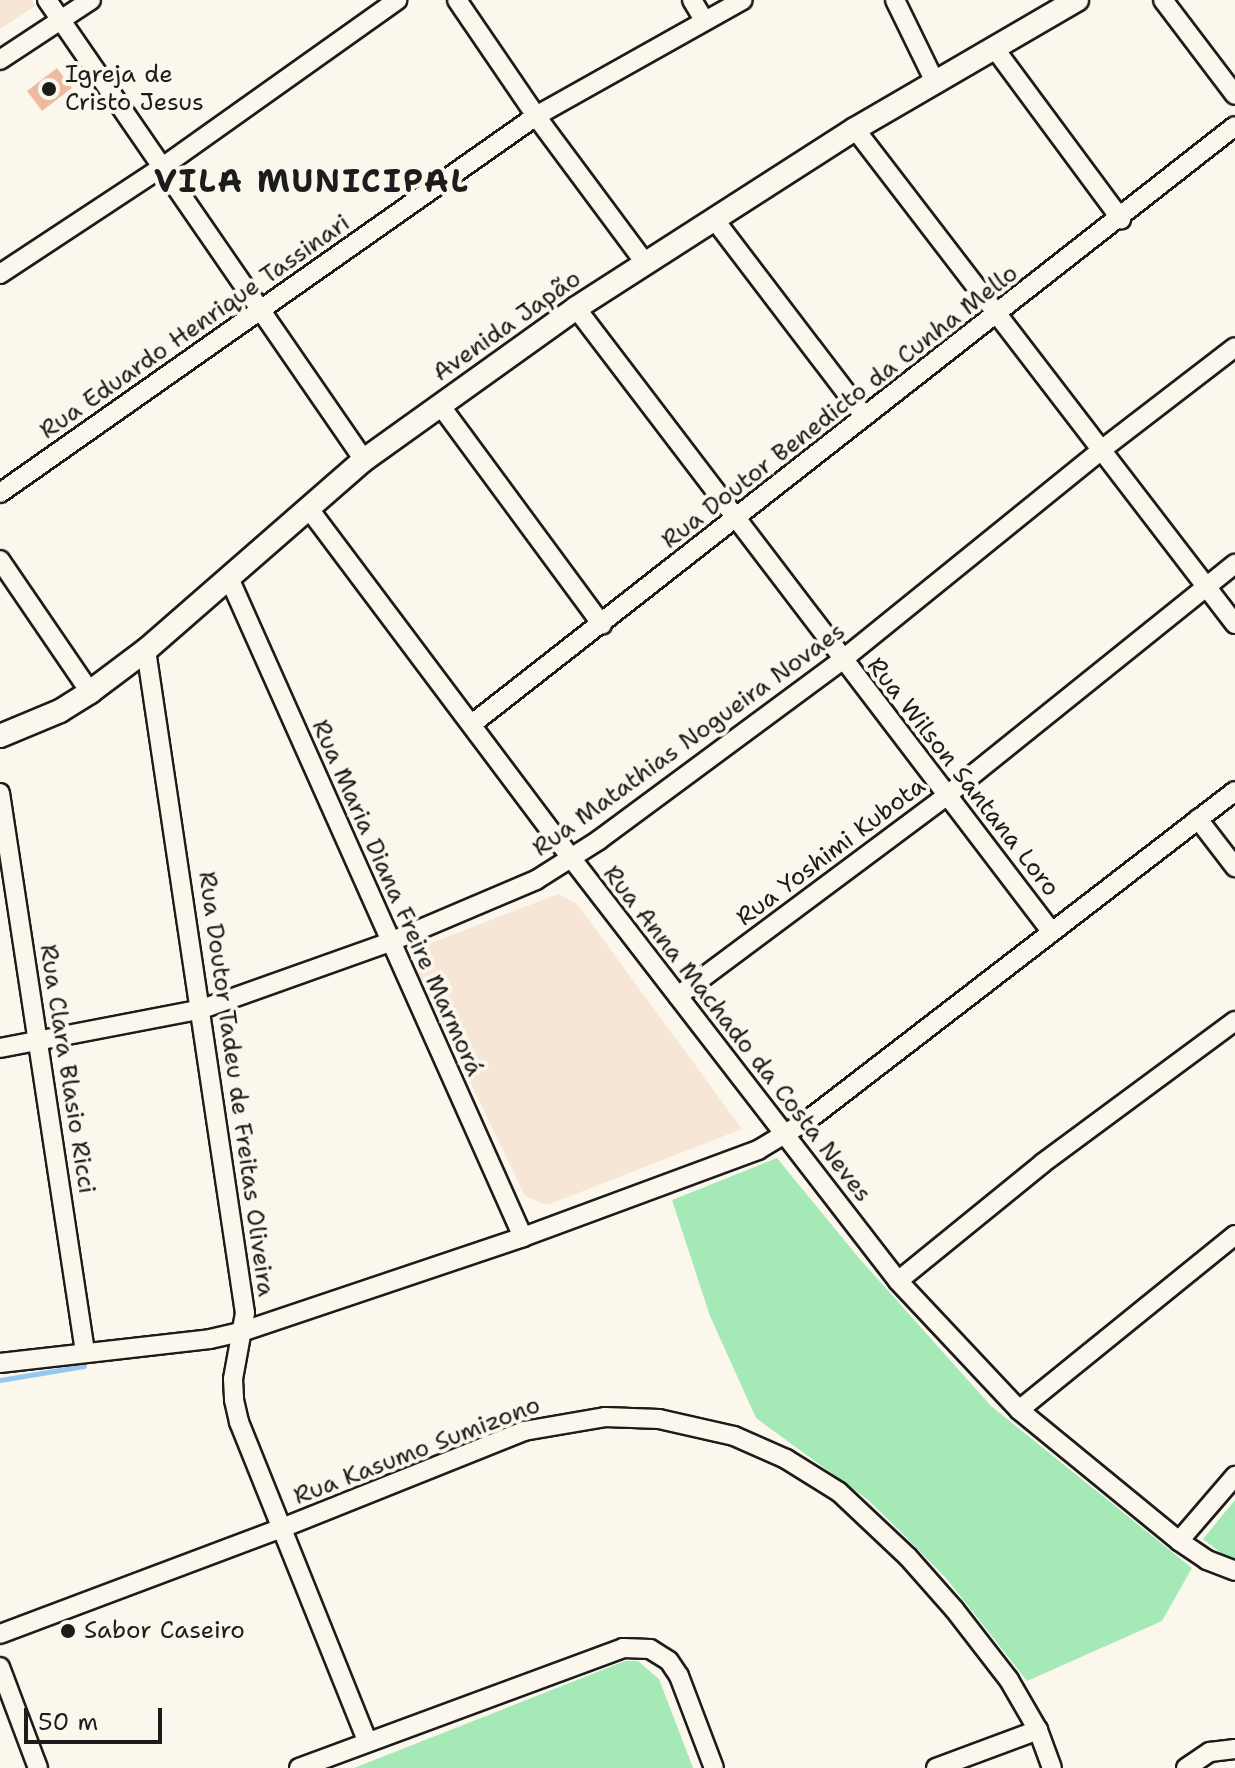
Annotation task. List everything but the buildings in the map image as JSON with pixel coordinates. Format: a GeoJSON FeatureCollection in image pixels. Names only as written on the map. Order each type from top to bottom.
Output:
{"type":"FeatureCollection","features":[{"type":"Feature","properties":{"kind":"main road","name":"Avenida Japão"},"geometry":{"type":"LineString","coordinates":[[0,736],[60,711],[90,692],[146,650],[364,460],[576,308],[855,129],[995,49],[1068,2]]}},
{"type":"Feature","properties":{"kind":"street"},"geometry":{"type":"LineString","coordinates":[[47,0],[259,312],[364,460]]}},
{"type":"Feature","properties":{"kind":"street"},"geometry":{"type":"LineString","coordinates":[[0,60],[91,0]]}},
{"type":"Feature","properties":{"kind":"street"},"geometry":{"type":"LineString","coordinates":[[0,274],[161,168],[397,0]]}},
{"type":"Feature","properties":{"kind":"street"},"geometry":{"type":"LineString","coordinates":[[457,0],[536,116],[645,263]]}},
{"type":"Feature","properties":{"kind":"street"},"geometry":{"type":"LineString","coordinates":[[692,0],[704,20]]}},
{"type":"Feature","properties":{"kind":"street","name":"Rua Eduardo Henrique Tassinari"},"geometry":{"type":"LineString","coordinates":[[0,493],[536,116],[743,0]]}},
{"type":"Feature","properties":{"kind":"street"},"geometry":{"type":"LineString","coordinates":[[895,0],[935,82]]}},
{"type":"Feature","properties":{"kind":"street"},"geometry":{"type":"LineString","coordinates":[[1163,0],[1235,95]]}},
{"type":"Feature","properties":{"kind":"street"},"geometry":{"type":"LineString","coordinates":[[995,49],[1121,219]]}},
{"type":"Feature","properties":{"kind":"street","name":"Rua Doutor Benedicto da Cunha Mello"},"geometry":{"type":"LineString","coordinates":[[472,724],[1121,219],[1235,126]]}},
{"type":"Feature","properties":{"kind":"street"},"geometry":{"type":"LineString","coordinates":[[855,129],[1235,624]]}},
{"type":"Feature","properties":{"kind":"street"},"geometry":{"type":"LineString","coordinates":[[714,219],[864,416]]}},
{"type":"Feature","properties":{"kind":"street","name":"Rua Wilson Santana Loro"},"geometry":{"type":"LineString","coordinates":[[576,308],[1051,931]]}},
{"type":"Feature","properties":{"kind":"street","name":"Rua Matathias Nogueira Novaes"},"geometry":{"type":"LineString","coordinates":[[0,1048],[202,1009],[390,942],[536,880],[572,859],[842,660],[1100,451],[1235,347]]}},
{"type":"Feature","properties":{"kind":"street"},"geometry":{"type":"LineString","coordinates":[[440,405],[602,625]]}},
{"type":"Feature","properties":{"kind":"street","name":"Rua Anna Machado da Costa Neves"},"geometry":{"type":"LineString","coordinates":[[309,509],[572,859],[898,1281],[1019,1410],[1179,1541],[1207,1560],[1235,1571]]}},
{"type":"Feature","properties":{"kind":"street"},"geometry":{"type":"LineString","coordinates":[[0,560],[90,692]]}},
{"type":"Feature","properties":{"kind":"street","name":"Rua Yoshimi Kubota"},"geometry":{"type":"LineString","coordinates":[[678,996],[946,796],[1235,564]]}},
{"type":"Feature","properties":{"kind":"street","name":"Rua Maria Diana Freire Marmorá"},"geometry":{"type":"LineString","coordinates":[[229,578],[523,1237]]}},
{"type":"Feature","properties":{"kind":"street","name":"Rua Doutor Tadeu de Freitas Oliveira"},"geometry":{"type":"LineString","coordinates":[[146,650],[242,1292],[244,1331],[233,1379],[234,1400],[367,1741]]}},
{"type":"Feature","properties":{"kind":"street"},"geometry":{"type":"LineString","coordinates":[[0,1363],[210,1339],[244,1331],[523,1237],[758,1150],[785,1136],[1235,791]]}},
{"type":"Feature","properties":{"kind":"street","name":"Rua Clara Blasio Ricci"},"geometry":{"type":"LineString","coordinates":[[0,793],[85,1352]]}},
{"type":"Feature","properties":{"kind":"street"},"geometry":{"type":"LineString","coordinates":[[1198,819],[1235,867]]}},
{"type":"Feature","properties":{"kind":"street"},"geometry":{"type":"LineString","coordinates":[[898,1281],[1043,1163],[1235,1021]]}},
{"type":"Feature","properties":{"kind":"street"},"geometry":{"type":"LineString","coordinates":[[1019,1410],[1235,1235]]}},
{"type":"Feature","properties":{"kind":"street","name":"Rua Kasumo Sumizono"},"geometry":{"type":"LineString","coordinates":[[0,1634],[282,1528],[524,1431],[605,1417],[695,1425],[734,1436],[786,1459],[839,1492],[908,1557],[954,1609],[1009,1680],[1038,1730],[1052,1768]]}},
{"type":"Feature","properties":{"kind":"street"},"geometry":{"type":"LineString","coordinates":[[1179,1541],[1235,1476]]}},
{"type":"Feature","properties":{"kind":"street"},"geometry":{"type":"LineString","coordinates":[[299,1768],[623,1648],[650,1649],[669,1661],[679,1676],[714,1768]]}},
{"type":"Feature","properties":{"kind":"street"},"geometry":{"type":"LineString","coordinates":[[0,1667],[38,1768]]}},
{"type":"Feature","properties":{"kind":"street"},"geometry":{"type":"LineString","coordinates":[[936,1768],[1038,1730]]}},
{"type":"Feature","properties":{"kind":"street"},"geometry":{"type":"LineString","coordinates":[[1186,1768],[1210,1752],[1235,1749]]}},
{"type":"Feature","properties":{"kind":"shaded area"},"geometry":{"type":"Polygon","coordinates":[[[0,0],[32,0],[35,6],[0,29],[0,0]]]}},
{"type":"Feature","properties":{"kind":"shaded area"},"geometry":{"type":"Polygon","coordinates":[[[558,894],[577,904],[742,1129],[547,1205],[525,1196],[418,973],[414,955],[421,947],[558,894]]]}},
{"type":"Feature","properties":{"kind":"green space"},"geometry":{"type":"Polygon","coordinates":[[[777,1158],[858,1257],[991,1406],[1192,1568],[1162,1621],[1027,1681],[946,1578],[897,1528],[867,1499],[756,1418],[710,1316],[672,1200],[777,1158]]]}},
{"type":"Feature","properties":{"kind":"green space"},"geometry":{"type":"Polygon","coordinates":[[[1235,1500],[1235,1564],[1203,1539],[1235,1500]]]}},
{"type":"Feature","properties":{"kind":"green space"},"geometry":{"type":"Polygon","coordinates":[[[625,1661],[638,1661],[659,1679],[693,1768],[354,1768],[625,1661]]]}},
{"type":"Feature","properties":{"kind":"waterway"},"geometry":{"type":"LineString","coordinates":[[0,1380],[84,1366]]}},
{"type":"Feature","properties":{"kind":"place","name":"Igreja de Cristo Jesus"},"geometry":{"type":"Point","coordinates":[49,89]}},
{"type":"Feature","properties":{"kind":"place","name":"Sabor Caseiro"},"geometry":{"type":"Point","coordinates":[68,1631]}},
{"type":"Feature","properties":{"kind":"district","name":"VILA MUNICIPAL"},"geometry":{"type":"Point","coordinates":[312,181]}}]}
